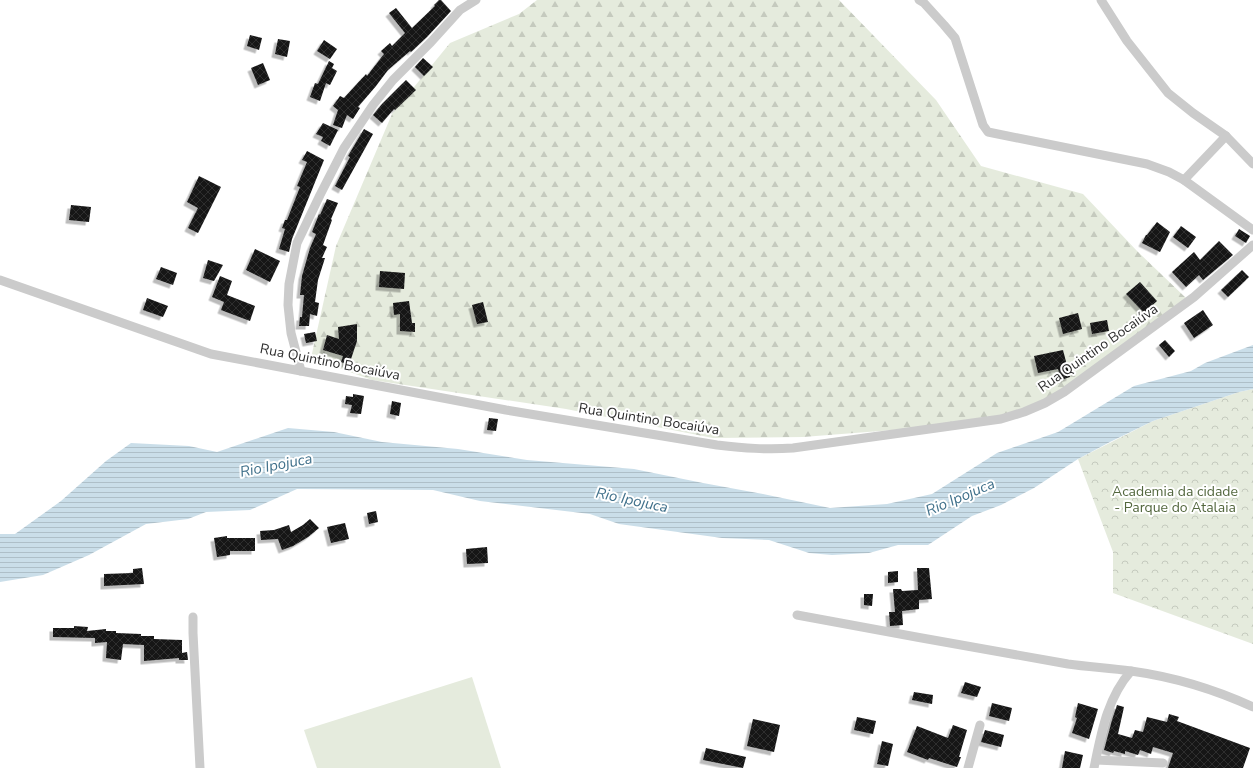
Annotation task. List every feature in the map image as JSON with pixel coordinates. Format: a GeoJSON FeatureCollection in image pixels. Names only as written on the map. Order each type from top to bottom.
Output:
{"type":"FeatureCollection","features":[{"type":"Feature","properties":{"kind":"street"},"geometry":{"type":"LineString","coordinates":[[301,371],[291,333],[288,305],[289,284],[297,243],[344,148],[373,105],[393,80],[460,10],[476,0]]}},
{"type":"Feature","properties":{"kind":"street"},"geometry":{"type":"LineString","coordinates":[[919,0],[924,3],[955,38],[983,125],[988,132],[1015,136],[1147,164],[1169,172],[1184,180],[1253,230]]}},
{"type":"Feature","properties":{"kind":"street"},"geometry":{"type":"LineString","coordinates":[[1101,0],[1131,46],[1168,93],[1226,136],[1253,164]]}},
{"type":"Feature","properties":{"kind":"street"},"geometry":{"type":"LineString","coordinates":[[1184,180],[1226,136]]}},
{"type":"Feature","properties":{"kind":"street","name":"Rua Quintino Bocaiúva"},"geometry":{"type":"LineString","coordinates":[[0,280],[211,354],[506,410],[717,445],[769,450],[1001,419],[1024,412],[1045,403],[1089,375],[1194,297],[1253,245]]}},
{"type":"Feature","properties":{"kind":"street"},"geometry":{"type":"LineString","coordinates":[[797,615],[1080,666],[1149,674],[1190,683],[1225,695],[1253,707]]}},
{"type":"Feature","properties":{"kind":"street"},"geometry":{"type":"LineString","coordinates":[[194,617],[193,633],[200,768]]}},
{"type":"Feature","properties":{"kind":"street"},"geometry":{"type":"LineString","coordinates":[[1131,671],[1123,680],[1107,711],[1095,764],[1163,763]]}},
{"type":"Feature","properties":{"kind":"street"},"geometry":{"type":"LineString","coordinates":[[968,768],[980,725]]}},
{"type":"Feature","properties":{"kind":"green space"},"geometry":{"type":"Polygon","coordinates":[[[537,0],[839,0],[936,100],[981,166],[1083,194],[1137,251],[1186,298],[1056,394],[996,422],[803,437],[713,438],[566,409],[372,380],[311,358],[336,246],[392,114],[450,43],[519,14],[537,0]]]}},
{"type":"Feature","properties":{"kind":"green space","name":"Academia da cidade - Parque do Atalaia"},"geometry":{"type":"Polygon","coordinates":[[[1253,389],[1253,644],[1113,593],[1113,552],[1078,459],[1153,421],[1239,392],[1253,389]]]}},
{"type":"Feature","properties":{"kind":"green space"},"geometry":{"type":"Polygon","coordinates":[[[472,677],[501,768],[317,768],[304,730],[472,677]]]}},
{"type":"Feature","properties":{"kind":"water","name":"Rio Ipojuca"},"geometry":{"type":"Polygon","coordinates":[[[1253,345],[1253,389],[1239,392],[1153,421],[1078,459],[1034,488],[1001,505],[972,516],[928,545],[898,545],[869,553],[832,555],[809,553],[769,540],[722,538],[619,524],[590,514],[480,501],[433,490],[297,489],[250,510],[206,512],[188,519],[146,524],[89,555],[43,575],[0,582],[0,534],[15,534],[61,501],[106,461],[131,443],[189,446],[217,452],[288,428],[334,432],[382,442],[458,449],[527,460],[634,469],[830,508],[887,504],[932,494],[997,453],[1058,432],[1134,386],[1191,371],[1205,363],[1253,345]]]}},
{"type":"Feature","properties":{"kind":"building"},"geometry":{"type":"Polygon","coordinates":[[[441,0],[451,11],[411,52],[410,51],[388,70],[358,107],[360,108],[353,119],[347,115],[342,128],[333,125],[338,110],[333,106],[340,96],[344,98],[366,74],[367,76],[384,54],[381,51],[390,43],[392,46],[405,33],[389,13],[396,8],[412,28],[435,6],[434,5],[441,0]]]}},
{"type":"Feature","properties":{"kind":"building"},"geometry":{"type":"Polygon","coordinates":[[[250,35],[262,38],[259,50],[247,46],[250,35]]]}},
{"type":"Feature","properties":{"kind":"building"},"geometry":{"type":"Polygon","coordinates":[[[278,39],[290,41],[287,57],[275,54],[278,39]]]}},
{"type":"Feature","properties":{"kind":"building"},"geometry":{"type":"Polygon","coordinates":[[[324,40],[337,49],[330,59],[317,51],[324,40]]]}},
{"type":"Feature","properties":{"kind":"building"},"geometry":{"type":"Polygon","coordinates":[[[423,58],[433,67],[424,76],[415,67],[423,58]]]}},
{"type":"Feature","properties":{"kind":"building"},"geometry":{"type":"Polygon","coordinates":[[[329,61],[334,64],[332,68],[337,71],[330,85],[326,83],[320,101],[310,97],[315,83],[318,84],[329,61]]]}},
{"type":"Feature","properties":{"kind":"building"},"geometry":{"type":"Polygon","coordinates":[[[263,63],[270,80],[258,85],[251,68],[263,63]]]}},
{"type":"Feature","properties":{"kind":"building"},"geometry":{"type":"Polygon","coordinates":[[[406,80],[416,90],[395,110],[394,109],[382,123],[373,115],[406,80]]]}},
{"type":"Feature","properties":{"kind":"building"},"geometry":{"type":"Polygon","coordinates":[[[323,123],[338,130],[330,146],[321,141],[323,137],[316,134],[323,123]]]}},
{"type":"Feature","properties":{"kind":"building"},"geometry":{"type":"Polygon","coordinates":[[[364,129],[373,134],[342,190],[335,186],[350,157],[348,156],[364,129]]]}},
{"type":"Feature","properties":{"kind":"building"},"geometry":{"type":"Polygon","coordinates":[[[307,151],[324,160],[292,239],[289,252],[279,249],[285,229],[282,228],[285,220],[287,220],[300,187],[297,186],[307,162],[302,160],[307,151]]]}},
{"type":"Feature","properties":{"kind":"building"},"geometry":{"type":"Polygon","coordinates":[[[199,176],[221,187],[198,233],[188,228],[198,208],[187,202],[199,176]]]}},
{"type":"Feature","properties":{"kind":"building"},"geometry":{"type":"Polygon","coordinates":[[[327,199],[338,203],[331,219],[332,220],[323,245],[327,247],[322,258],[325,258],[318,280],[315,302],[319,303],[317,316],[310,314],[309,326],[299,326],[300,317],[302,317],[304,295],[300,295],[302,276],[310,248],[316,234],[312,232],[327,199]]]}},
{"type":"Feature","properties":{"kind":"building"},"geometry":{"type":"Polygon","coordinates":[[[71,205],[91,207],[89,222],[69,220],[71,205]]]}},
{"type":"Feature","properties":{"kind":"building"},"geometry":{"type":"Polygon","coordinates":[[[1157,222],[1170,232],[1160,252],[1142,243],[1146,235],[1157,222]]]}},
{"type":"Feature","properties":{"kind":"building"},"geometry":{"type":"Polygon","coordinates":[[[1181,226],[1196,237],[1188,248],[1173,237],[1181,226]]]}},
{"type":"Feature","properties":{"kind":"building"},"geometry":{"type":"Polygon","coordinates":[[[1239,229],[1250,236],[1246,243],[1235,236],[1239,229]]]}},
{"type":"Feature","properties":{"kind":"building"},"geometry":{"type":"Polygon","coordinates":[[[1219,241],[1233,255],[1203,280],[1199,275],[1186,287],[1172,272],[1194,252],[1200,260],[1219,241]]]}},
{"type":"Feature","properties":{"kind":"building"},"geometry":{"type":"Polygon","coordinates":[[[255,249],[280,261],[270,282],[246,270],[255,249]]]}},
{"type":"Feature","properties":{"kind":"building"},"geometry":{"type":"Polygon","coordinates":[[[208,260],[223,265],[214,281],[203,278],[208,260]]]}},
{"type":"Feature","properties":{"kind":"building"},"geometry":{"type":"Polygon","coordinates":[[[161,267],[177,273],[173,285],[156,279],[161,267]]]}},
{"type":"Feature","properties":{"kind":"building"},"geometry":{"type":"Polygon","coordinates":[[[1242,270],[1249,277],[1228,297],[1221,290],[1242,270]]]}},
{"type":"Feature","properties":{"kind":"building"},"geometry":{"type":"Polygon","coordinates":[[[380,271],[405,273],[404,289],[379,287],[380,271]]]}},
{"type":"Feature","properties":{"kind":"building"},"geometry":{"type":"Polygon","coordinates":[[[220,276],[232,281],[227,295],[255,306],[250,321],[221,310],[224,302],[212,297],[220,276]]]}},
{"type":"Feature","properties":{"kind":"building"},"geometry":{"type":"Polygon","coordinates":[[[1140,282],[1157,301],[1144,313],[1126,294],[1140,282]]]}},
{"type":"Feature","properties":{"kind":"building"},"geometry":{"type":"Polygon","coordinates":[[[147,298],[168,306],[163,317],[143,310],[147,298]]]}},
{"type":"Feature","properties":{"kind":"building"},"geometry":{"type":"Polygon","coordinates":[[[409,301],[412,323],[415,323],[415,332],[400,331],[400,314],[394,315],[393,303],[409,301]]]}},
{"type":"Feature","properties":{"kind":"building"},"geometry":{"type":"Polygon","coordinates":[[[483,302],[488,322],[477,324],[472,305],[483,302]]]}},
{"type":"Feature","properties":{"kind":"building"},"geometry":{"type":"Polygon","coordinates":[[[1203,310],[1213,325],[1194,338],[1184,323],[1203,310]]]}},
{"type":"Feature","properties":{"kind":"building"},"geometry":{"type":"Polygon","coordinates":[[[1078,313],[1082,329],[1063,334],[1059,318],[1078,313]]]}},
{"type":"Feature","properties":{"kind":"building"},"geometry":{"type":"Polygon","coordinates":[[[1107,320],[1109,331],[1092,334],[1090,323],[1107,320]]]}},
{"type":"Feature","properties":{"kind":"building"},"geometry":{"type":"Polygon","coordinates":[[[357,324],[357,341],[349,365],[341,362],[343,356],[323,350],[327,335],[339,339],[338,327],[357,324]]]}},
{"type":"Feature","properties":{"kind":"building"},"geometry":{"type":"Polygon","coordinates":[[[315,332],[317,341],[306,343],[304,334],[315,332]]]}},
{"type":"Feature","properties":{"kind":"building"},"geometry":{"type":"Polygon","coordinates":[[[1165,340],[1175,351],[1169,357],[1159,345],[1165,340]]]}},
{"type":"Feature","properties":{"kind":"building"},"geometry":{"type":"Polygon","coordinates":[[[1063,350],[1070,377],[1061,380],[1058,369],[1038,373],[1034,356],[1063,350]]]}},
{"type":"Feature","properties":{"kind":"building"},"geometry":{"type":"Polygon","coordinates":[[[353,394],[364,396],[361,414],[350,413],[352,405],[345,404],[346,396],[353,397],[353,394]]]}},
{"type":"Feature","properties":{"kind":"building"},"geometry":{"type":"Polygon","coordinates":[[[392,401],[401,403],[399,416],[390,414],[392,401]]]}},
{"type":"Feature","properties":{"kind":"building"},"geometry":{"type":"Polygon","coordinates":[[[489,418],[498,419],[496,431],[487,430],[489,418]]]}},
{"type":"Feature","properties":{"kind":"building"},"geometry":{"type":"Polygon","coordinates":[[[376,511],[378,522],[369,524],[367,513],[376,511]]]}},
{"type":"Feature","properties":{"kind":"building"},"geometry":{"type":"Polygon","coordinates":[[[310,519],[319,528],[293,546],[282,550],[278,539],[261,540],[260,531],[274,530],[289,525],[291,532],[310,519]]]}},
{"type":"Feature","properties":{"kind":"building"},"geometry":{"type":"Polygon","coordinates":[[[345,523],[349,539],[331,543],[327,527],[345,523]]]}},
{"type":"Feature","properties":{"kind":"building"},"geometry":{"type":"Polygon","coordinates":[[[227,536],[227,538],[255,538],[255,551],[230,551],[230,555],[217,557],[214,538],[227,536]]]}},
{"type":"Feature","properties":{"kind":"building"},"geometry":{"type":"Polygon","coordinates":[[[487,547],[488,563],[467,564],[466,549],[487,547]]]}},
{"type":"Feature","properties":{"kind":"building"},"geometry":{"type":"Polygon","coordinates":[[[142,568],[144,584],[104,586],[104,574],[133,573],[133,569],[142,568]]]}},
{"type":"Feature","properties":{"kind":"building"},"geometry":{"type":"Polygon","coordinates":[[[917,568],[929,568],[932,599],[919,600],[919,609],[902,611],[903,625],[890,626],[889,612],[895,612],[893,589],[901,589],[902,591],[918,590],[917,568]]]}},
{"type":"Feature","properties":{"kind":"building"},"geometry":{"type":"Polygon","coordinates":[[[898,571],[898,582],[888,583],[888,572],[898,571]]]}},
{"type":"Feature","properties":{"kind":"building"},"geometry":{"type":"Polygon","coordinates":[[[864,594],[873,594],[872,606],[864,605],[864,594]]]}},
{"type":"Feature","properties":{"kind":"building"},"geometry":{"type":"Polygon","coordinates":[[[74,626],[88,627],[87,631],[106,629],[106,631],[116,631],[116,633],[154,636],[154,639],[182,640],[182,653],[187,652],[188,660],[179,660],[179,658],[144,661],[144,645],[123,644],[121,660],[106,658],[107,642],[95,643],[95,638],[53,637],[53,628],[74,628],[74,626]]]}},
{"type":"Feature","properties":{"kind":"building"},"geometry":{"type":"Polygon","coordinates":[[[965,682],[981,687],[977,697],[961,693],[965,682]]]}},
{"type":"Feature","properties":{"kind":"building"},"geometry":{"type":"Polygon","coordinates":[[[914,692],[933,695],[932,704],[912,700],[914,692]]]}},
{"type":"Feature","properties":{"kind":"building"},"geometry":{"type":"Polygon","coordinates":[[[992,703],[1012,708],[1009,721],[989,716],[992,703]]]}},
{"type":"Feature","properties":{"kind":"building"},"geometry":{"type":"Polygon","coordinates":[[[1078,703],[1098,709],[1089,739],[1072,733],[1077,718],[1075,717],[1078,703]]]}},
{"type":"Feature","properties":{"kind":"building"},"geometry":{"type":"Polygon","coordinates":[[[1117,705],[1124,707],[1118,734],[1132,738],[1135,730],[1143,732],[1147,717],[1167,722],[1169,714],[1179,717],[1177,721],[1250,748],[1243,768],[1168,768],[1173,753],[1153,747],[1151,754],[1140,750],[1138,755],[1125,751],[1125,754],[1114,751],[1113,753],[1104,750],[1117,705]]]}},
{"type":"Feature","properties":{"kind":"building"},"geometry":{"type":"Polygon","coordinates":[[[857,717],[876,721],[873,734],[854,730],[857,717]]]}},
{"type":"Feature","properties":{"kind":"building"},"geometry":{"type":"Polygon","coordinates":[[[753,719],[780,725],[774,752],[747,746],[753,719]]]}},
{"type":"Feature","properties":{"kind":"building"},"geometry":{"type":"Polygon","coordinates":[[[953,725],[967,730],[959,757],[961,757],[957,767],[929,758],[928,760],[907,752],[917,726],[948,738],[953,725]]]}},
{"type":"Feature","properties":{"kind":"building"},"geometry":{"type":"Polygon","coordinates":[[[985,730],[1004,735],[1001,747],[981,742],[985,730]]]}},
{"type":"Feature","properties":{"kind":"building"},"geometry":{"type":"Polygon","coordinates":[[[882,741],[893,744],[888,766],[877,764],[882,741]]]}},
{"type":"Feature","properties":{"kind":"building"},"geometry":{"type":"Polygon","coordinates":[[[706,748],[746,757],[743,768],[703,760],[706,748]]]}},
{"type":"Feature","properties":{"kind":"building"},"geometry":{"type":"Polygon","coordinates":[[[1065,751],[1083,755],[1080,768],[1062,768],[1065,751]]]}}]}
